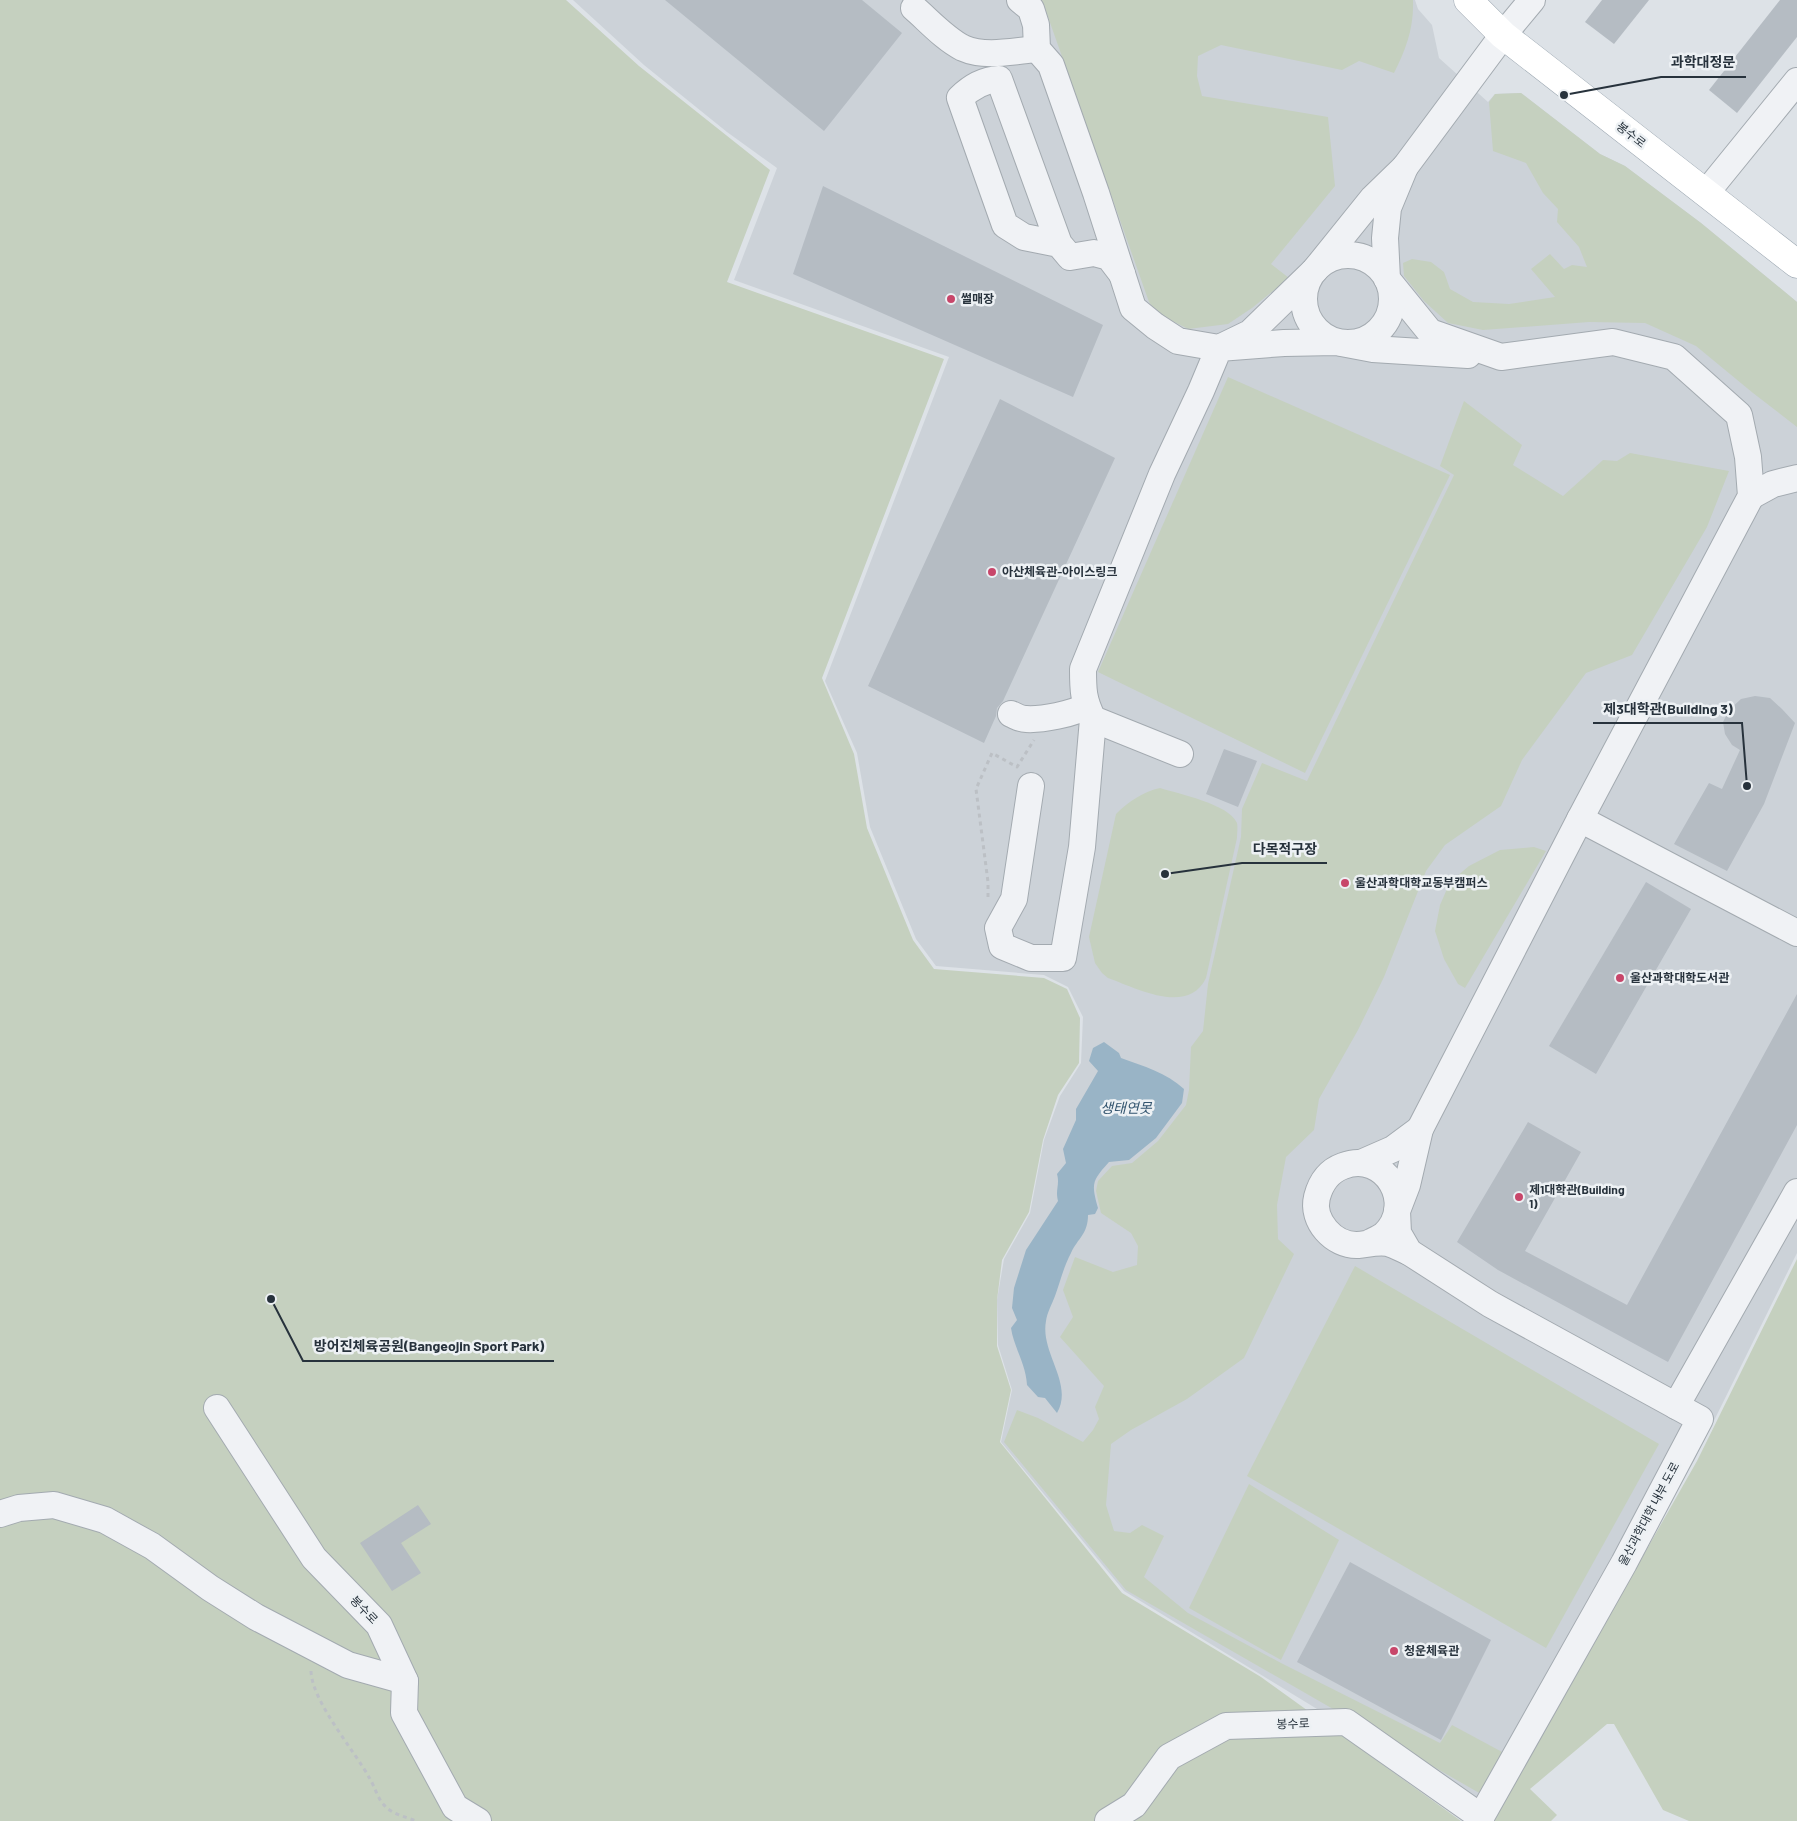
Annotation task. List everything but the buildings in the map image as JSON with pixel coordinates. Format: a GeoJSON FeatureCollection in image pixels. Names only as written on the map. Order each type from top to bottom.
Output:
{"type":"FeatureCollection","features":[{"type":"Feature","properties":{"kind":"main road","name":"봉수로"},"geometry":{"type":"LineString","coordinates":[[1468,0],[1503,35],[1797,264]]}},
{"type":"Feature","properties":{"kind":"street"},"geometry":{"type":"LineString","coordinates":[[1020,0],[1031,9],[1036,25],[1037,49],[1051,65],[1096,193],[1133,308],[1155,326],[1178,341],[1219,348],[1284,343],[1350,343],[1365,340],[1377,332],[1386,321],[1391,307],[1392,293],[1387,279],[1385,238],[1388,208],[1405,167]]}},
{"type":"Feature","properties":{"kind":"street"},"geometry":{"type":"LineString","coordinates":[[1409,1252],[1398,1233],[1398,1211],[1398,1197],[1393,1184],[1384,1173],[1374,1166],[1361,1163],[1348,1164],[1336,1168],[1326,1176],[1320,1187],[1316,1200],[1317,1213],[1322,1225],[1331,1235],[1343,1242],[1357,1245],[1371,1242],[1383,1236],[1392,1224],[1398,1211],[1407,1185],[1420,1129],[1580,819],[1751,496],[1748,457],[1739,415],[1674,357],[1613,342],[1501,357],[1373,350],[1336,342],[1322,335],[1312,325],[1306,312],[1304,298],[1307,283],[1315,270],[1373,198],[1405,167],[1503,35],[1532,0]]}},
{"type":"Feature","properties":{"kind":"street"},"geometry":{"type":"LineString","coordinates":[[914,8],[955,43],[965,49],[988,53],[1037,49]]}},
{"type":"Feature","properties":{"kind":"street"},"geometry":{"type":"LineString","coordinates":[[1059,244],[1024,238],[1005,225],[960,98],[968,90],[988,80],[999,79],[1059,244],[1070,257],[1094,253],[1109,257],[1122,274]]}},
{"type":"Feature","properties":{"kind":"street"},"geometry":{"type":"LineString","coordinates":[[1706,193],[1797,81]]}},
{"type":"Feature","properties":{"kind":"street"},"geometry":{"type":"LineString","coordinates":[[1024,776],[1014,899],[998,928],[1002,946],[1031,958],[1063,958],[1082,847],[1090,712],[1083,694],[1082,669],[1162,474],[1219,348],[1250,333],[1326,261],[1340,256],[1354,256],[1368,260],[1378,267],[1430,332],[1501,357]]}},
{"type":"Feature","properties":{"kind":"street"},"geometry":{"type":"LineString","coordinates":[[1751,496],[1773,484],[1797,478]]}},
{"type":"Feature","properties":{"kind":"street"},"geometry":{"type":"LineString","coordinates":[[1011,714],[1027,719],[1075,712],[1090,712],[1180,754]]}},
{"type":"Feature","properties":{"kind":"street"},"geometry":{"type":"LineString","coordinates":[[1580,819],[1797,933]]}},
{"type":"Feature","properties":{"kind":"street"},"geometry":{"type":"LineString","coordinates":[[1361,1163],[1393,1150],[1420,1129]]}},
{"type":"Feature","properties":{"kind":"street"},"geometry":{"type":"LineString","coordinates":[[1676,1406],[1797,1192]]}},
{"type":"Feature","properties":{"kind":"street","name":"울산과학대학 내부 도로"},"geometry":{"type":"LineString","coordinates":[[1371,1242],[1388,1243],[1409,1252],[1490,1304],[1700,1419],[1624,1563],[1481,1819]]}},
{"type":"Feature","properties":{"kind":"street","name":"봉수로"},"geometry":{"type":"LineString","coordinates":[[217,1408],[314,1558],[379,1625],[405,1680],[404,1713],[455,1807],[478,1821]]}},
{"type":"Feature","properties":{"kind":"street"},"geometry":{"type":"LineString","coordinates":[[0,1514],[19,1508],[54,1505],[105,1520],[152,1546],[210,1588],[256,1617],[348,1665],[405,1680]]}},
{"type":"Feature","properties":{"kind":"street","name":"봉수로"},"geometry":{"type":"LineString","coordinates":[[1108,1821],[1134,1804],[1169,1757],[1226,1726],[1346,1722],[1481,1819]]}},
{"type":"Feature","properties":{"kind":"path"},"geometry":{"type":"LineString","coordinates":[[998,928],[988,904],[988,882],[976,789],[992,753],[1024,776]]}},
{"type":"Feature","properties":{"kind":"path"},"geometry":{"type":"LineString","coordinates":[[311,1646],[312,1677],[318,1694],[331,1718],[370,1778],[384,1806],[399,1815],[416,1821]]}},
{"type":"Feature","properties":{"kind":"shaded area","name":"울산과학대학교동부캠퍼스"},"geometry":{"type":"Polygon","coordinates":[[[573,0],[1415,0],[1418,9],[1432,25],[1439,58],[1488,102],[1495,94],[1521,93],[1600,154],[1625,166],[1701,223],[1797,302],[1797,1253],[1694,1461],[1492,1816],[1124,1591],[1001,1442],[1012,1390],[998,1345],[997,1300],[1004,1259],[1030,1213],[1044,1140],[1060,1096],[1081,1063],[1083,1017],[1068,987],[1044,975],[936,966],[916,939],[870,827],[857,753],[825,681],[949,357],[734,280],[777,168],[727,132],[644,65],[573,0]]]}},
{"type":"Feature","properties":{"kind":"green space"},"geometry":{"type":"Polygon","coordinates":[[[0,0],[566,0],[639,66],[770,170],[727,282],[944,359],[822,678],[854,754],[867,828],[913,940],[934,969],[1044,978],[1067,989],[1080,1018],[1079,1063],[1058,1095],[1043,1140],[1029,1212],[1002,1260],[997,1300],[997,1346],[1011,1390],[1000,1442],[1122,1593],[1261,1677],[1461,1821],[0,1821],[0,0]]]}},
{"type":"Feature","properties":{"kind":"green space"},"geometry":{"type":"Polygon","coordinates":[[[1042,0],[1413,0],[1412,20],[1408,38],[1394,73],[1359,61],[1342,70],[1221,45],[1198,56],[1197,76],[1202,96],[1328,117],[1335,186],[1271,264],[1289,278],[1252,308],[1228,324],[1188,329],[1157,313],[1149,302],[1042,0]]]}},
{"type":"Feature","properties":{"kind":"green space"},"geometry":{"type":"Polygon","coordinates":[[[1521,93],[1600,154],[1625,166],[1701,223],[1797,302],[1797,427],[1696,346],[1645,323],[1589,322],[1483,330],[1448,323],[1424,301],[1404,276],[1403,263],[1412,259],[1431,262],[1444,272],[1450,289],[1473,302],[1509,304],[1555,297],[1531,269],[1550,254],[1564,269],[1572,265],[1587,267],[1579,247],[1557,222],[1558,209],[1543,193],[1526,163],[1493,151],[1489,102],[1495,94],[1521,93]]]}},
{"type":"Feature","properties":{"kind":"green space"},"geometry":{"type":"Polygon","coordinates":[[[1228,377],[1450,475],[1305,773],[1098,672],[1228,377]]]}},
{"type":"Feature","properties":{"kind":"green space"},"geometry":{"type":"Polygon","coordinates":[[[1464,401],[1522,445],[1513,465],[1563,496],[1603,460],[1617,461],[1630,453],[1729,471],[1707,527],[1632,655],[1586,673],[1522,760],[1501,806],[1445,845],[1426,871],[1384,977],[1358,1030],[1319,1099],[1314,1130],[1286,1157],[1277,1205],[1278,1239],[1294,1254],[1244,1358],[1187,1399],[1131,1430],[1111,1444],[1106,1505],[1114,1531],[1130,1533],[1142,1525],[1164,1536],[1144,1577],[1188,1613],[1281,1663],[1440,1743],[1452,1725],[1504,1753],[1481,1794],[1126,1590],[1004,1442],[1017,1410],[1038,1418],[1083,1442],[1099,1419],[1095,1407],[1104,1386],[1060,1337],[1073,1317],[1063,1290],[1075,1257],[1113,1272],[1137,1265],[1138,1246],[1131,1233],[1101,1213],[1096,1191],[1098,1181],[1112,1166],[1132,1163],[1158,1141],[1186,1105],[1189,1090],[1191,1047],[1203,1031],[1208,984],[1241,837],[1242,809],[1262,763],[1307,781],[1454,475],[1440,466],[1464,401]]]}},
{"type":"Feature","properties":{"kind":"green space"},"geometry":{"type":"Polygon","coordinates":[[[1160,788],[1214,805],[1232,816],[1237,823],[1237,838],[1206,978],[1198,989],[1187,995],[1174,997],[1147,992],[1108,978],[1095,963],[1089,937],[1116,814],[1136,798],[1160,788]]]}},
{"type":"Feature","properties":{"kind":"green space"},"geometry":{"type":"Polygon","coordinates":[[[1534,847],[1546,851],[1465,988],[1458,984],[1444,959],[1435,931],[1440,905],[1450,882],[1469,866],[1500,850],[1534,847]]]}},
{"type":"Feature","properties":{"kind":"green space"},"geometry":{"type":"Polygon","coordinates":[[[1797,1259],[1797,1821],[1689,1821],[1663,1810],[1614,1724],[1607,1724],[1530,1789],[1557,1815],[1551,1821],[1492,1821],[1697,1461],[1797,1259]]]}},
{"type":"Feature","properties":{"kind":"green space"},"geometry":{"type":"Polygon","coordinates":[[[1355,1266],[1659,1444],[1546,1648],[1247,1476],[1355,1266]]]}},
{"type":"Feature","properties":{"kind":"green space"},"geometry":{"type":"Polygon","coordinates":[[[1249,1484],[1339,1540],[1281,1660],[1189,1608],[1249,1484]]]}},
{"type":"Feature","properties":{"kind":"water","name":"생태연못"},"geometry":{"type":"Polygon","coordinates":[[[1104,1042],[1119,1053],[1121,1058],[1162,1074],[1184,1089],[1182,1103],[1156,1138],[1129,1160],[1109,1162],[1094,1183],[1094,1193],[1098,1208],[1095,1214],[1088,1215],[1088,1221],[1082,1236],[1066,1263],[1046,1321],[1045,1333],[1062,1390],[1061,1402],[1057,1413],[1045,1398],[1038,1397],[1027,1385],[1025,1370],[1011,1328],[1017,1320],[1012,1308],[1014,1288],[1026,1250],[1058,1201],[1057,1174],[1066,1163],[1063,1149],[1076,1120],[1076,1109],[1098,1071],[1089,1061],[1093,1048],[1104,1042]]]}},
{"type":"Feature","properties":{"kind":"place","name":"과학대정문"},"geometry":{"type":"Point","coordinates":[1564,95]}},
{"type":"Feature","properties":{"kind":"place","name":"썰매장"},"geometry":{"type":"Point","coordinates":[951,299]}},
{"type":"Feature","properties":{"kind":"place","name":"아산체육관-아이스링크"},"geometry":{"type":"Point","coordinates":[992,572]}},
{"type":"Feature","properties":{"kind":"place","name":"제3대학관(Building 3)"},"geometry":{"type":"Point","coordinates":[1747,786]}},
{"type":"Feature","properties":{"kind":"place","name":"다목적구장"},"geometry":{"type":"Point","coordinates":[1165,874]}},
{"type":"Feature","properties":{"kind":"place","name":"울산과학대학교동부캠퍼스"},"geometry":{"type":"Point","coordinates":[1345,883]}},
{"type":"Feature","properties":{"kind":"place","name":"울산과학대학도서관"},"geometry":{"type":"Point","coordinates":[1620,978]}},
{"type":"Feature","properties":{"kind":"place","name":"제1대학관(Building 1)"},"geometry":{"type":"Point","coordinates":[1519,1197]}},
{"type":"Feature","properties":{"kind":"place","name":"방어진체육공원(Bangeojin Sport Park)"},"geometry":{"type":"Point","coordinates":[271,1299]}},
{"type":"Feature","properties":{"kind":"place","name":"청운체육관"},"geometry":{"type":"Point","coordinates":[1394,1651]}}]}
